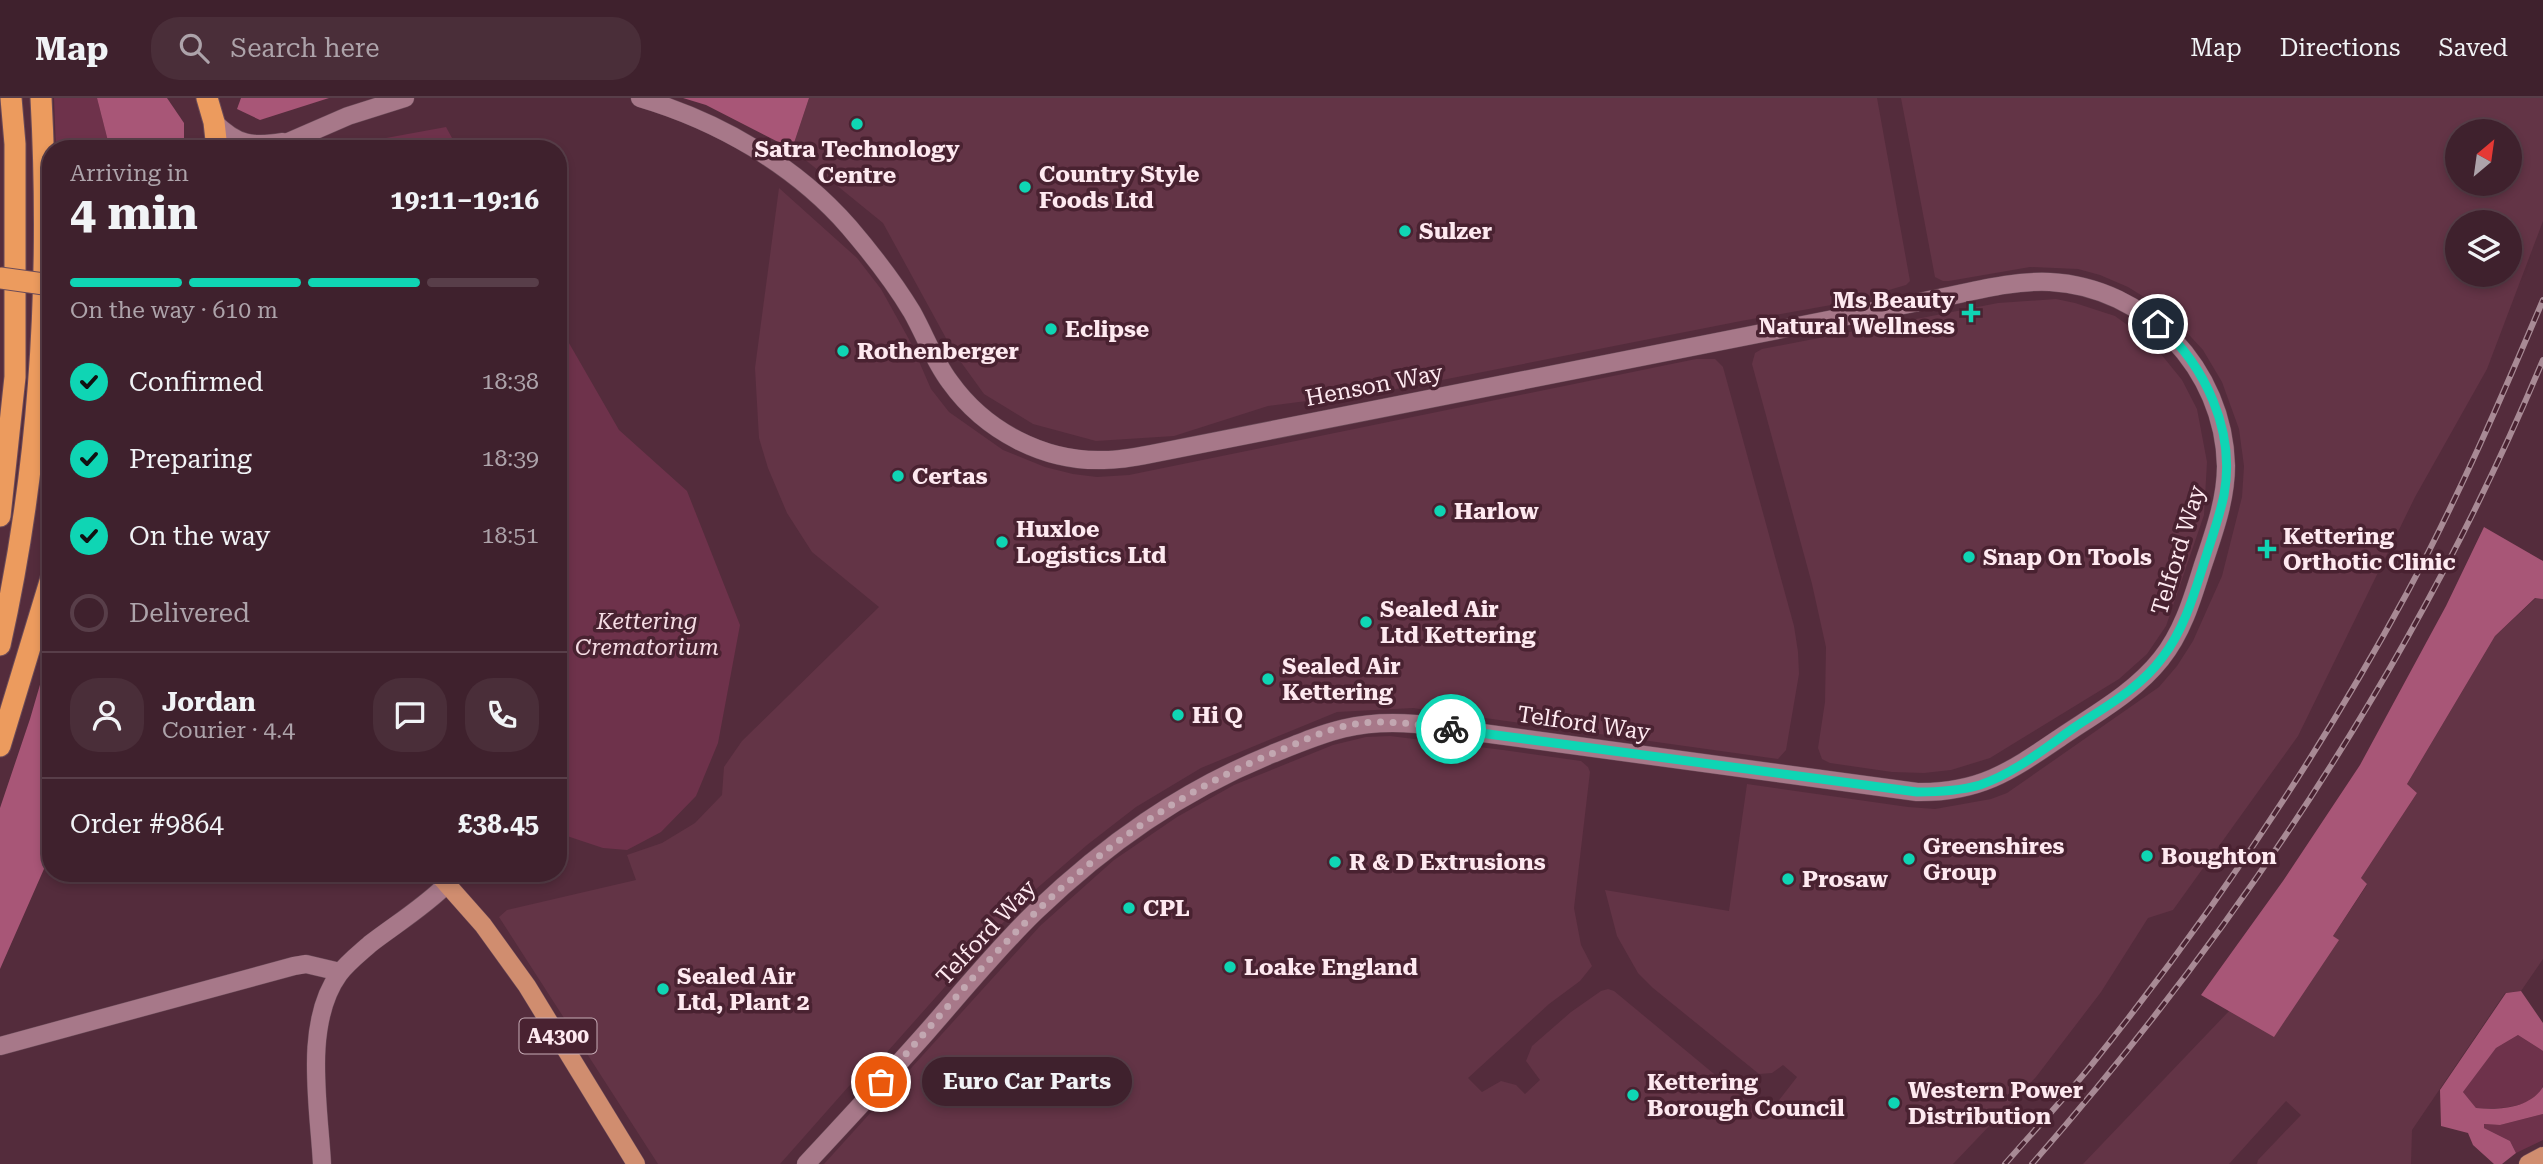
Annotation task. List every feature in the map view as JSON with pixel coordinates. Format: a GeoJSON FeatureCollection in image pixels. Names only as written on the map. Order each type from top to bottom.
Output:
{"type":"FeatureCollection","features":[{"type":"Feature","properties":{"kind":"highway"},"geometry":{"type":"LineString","coordinates":[[0,516],[15,377],[15,144],[11,98]]}},
{"type":"Feature","properties":{"kind":"highway"},"geometry":{"type":"LineString","coordinates":[[41,98],[44,140]]}},
{"type":"Feature","properties":{"kind":"highway"},"geometry":{"type":"LineString","coordinates":[[208,99],[216,140]]}},
{"type":"Feature","properties":{"kind":"highway"},"geometry":{"type":"LineString","coordinates":[[0,278],[42,284]]}},
{"type":"Feature","properties":{"kind":"highway"},"geometry":{"type":"LineString","coordinates":[[0,645],[25,502],[39,385],[42,332]]}},
{"type":"Feature","properties":{"kind":"highway"},"geometry":{"type":"LineString","coordinates":[[0,746],[42,608]]}},
{"type":"Feature","properties":{"kind":"main road","name":"A4300"},"geometry":{"type":"LineString","coordinates":[[445,882],[483,925],[527,986],[636,1164]]}},
{"type":"Feature","properties":{"kind":"street"},"geometry":{"type":"LineString","coordinates":[[292,140],[348,116],[405,98]]}},
{"type":"Feature","properties":{"kind":"street","name":"Henson Way"},"geometry":{"type":"LineString","coordinates":[[640,98],[704,121],[766,156],[800,181],[847,225],[877,261],[911,311],[948,381],[965,401],[999,430],[1021,442],[1066,457],[1107,460],[1151,454],[2034,282],[2085,288],[2140,310],[2174,338],[2212,397]]}},
{"type":"Feature","properties":{"kind":"street"},"geometry":{"type":"LineString","coordinates":[[214,122],[227,135],[237,140]]}},
{"type":"Feature","properties":{"kind":"street","name":"Telford Way"},"geometry":{"type":"LineString","coordinates":[[806,1164],[1018,929],[1095,859],[1126,834],[1186,794],[1256,760],[1327,731],[1374,722],[1416,724],[1917,792],[1958,790],[1980,785],[2002,775],[2135,685],[2162,659],[2174,641],[2187,614],[2224,493],[2226,466],[2223,440],[2212,397]]}},
{"type":"Feature","properties":{"kind":"street"},"geometry":{"type":"LineString","coordinates":[[322,1164],[316,1030],[324,1003],[340,972],[369,945],[424,904],[440,882]]}},
{"type":"Feature","properties":{"kind":"street"},"geometry":{"type":"LineString","coordinates":[[0,1046],[294,966],[306,964],[340,972]]}},
{"type":"Feature","properties":{"kind":"shaded area"},"geometry":{"type":"Polygon","coordinates":[[[97,98],[167,98],[184,123],[184,140],[108,140],[97,98]]]}},
{"type":"Feature","properties":{"kind":"shaded area"},"geometry":{"type":"Polygon","coordinates":[[[241,98],[329,98],[260,120],[237,109],[241,98]]]}},
{"type":"Feature","properties":{"kind":"shaded area"},"geometry":{"type":"Polygon","coordinates":[[[683,98],[809,98],[792,149],[706,105],[683,98]]]}},
{"type":"Feature","properties":{"kind":"shaded area"},"geometry":{"type":"Polygon","coordinates":[[[809,98],[1877,98],[1910,281],[1906,285],[1848,302],[1391,390],[1268,406],[1174,436],[1096,441],[1033,424],[984,394],[953,351],[883,223],[792,149],[809,98]]]}},
{"type":"Feature","properties":{"kind":"shaded area"},"geometry":{"type":"Polygon","coordinates":[[[1901,98],[2543,98],[2543,221],[2522,276],[2522,210],[2445,210],[2445,287],[2518,287],[2487,369],[2415,497],[2298,736],[2173,910],[2148,918],[2101,992],[2036,1077],[1953,1164],[824,1164],[1040,926],[1114,860],[1177,817],[1234,785],[1333,745],[1366,737],[1390,736],[1581,761],[1590,772],[1574,908],[1581,945],[1592,966],[1580,981],[1549,1004],[1468,1078],[1482,1092],[1501,1081],[1516,1085],[1525,1094],[1540,1080],[1526,1061],[1532,1046],[1571,1012],[1608,989],[1614,991],[1766,1117],[1797,1077],[1783,1065],[1772,1073],[1759,1074],[1653,988],[1638,973],[1617,936],[1605,890],[1729,911],[1747,784],[1935,809],[1991,799],[2007,793],[2159,687],[2177,666],[2193,641],[2222,576],[2242,497],[2244,466],[2239,429],[2222,382],[2203,350],[2168,312],[2128,287],[2078,269],[2030,267],[1943,281],[1935,277],[1901,98]]]}},
{"type":"Feature","properties":{"kind":"shaded area"},"geometry":{"type":"Polygon","coordinates":[[[779,188],[857,258],[881,289],[911,343],[931,389],[949,412],[1003,450],[1045,467],[1073,474],[1097,477],[1129,475],[1696,359],[1715,359],[1723,367],[1794,626],[1799,674],[1786,750],[1778,759],[1413,708],[1337,712],[1201,768],[1136,807],[1087,845],[1035,890],[992,934],[872,1069],[849,1086],[780,1164],[658,1164],[499,917],[507,910],[636,880],[627,855],[662,843],[695,823],[722,795],[724,767],[742,741],[879,607],[812,552],[787,513],[759,438],[755,368],[779,188]]]}},
{"type":"Feature","properties":{"kind":"shaded area"},"geometry":{"type":"Polygon","coordinates":[[[2056,299],[2115,316],[2152,343],[2182,380],[2197,409],[2207,462],[2204,515],[2166,626],[2147,654],[2119,679],[1990,758],[1951,770],[1924,773],[1892,772],[1830,763],[1822,759],[1818,748],[1825,702],[1826,647],[1812,584],[1752,364],[1755,353],[1762,349],[1998,303],[2056,299]]]}},
{"type":"Feature","properties":{"kind":"shaded area"},"geometry":{"type":"Polygon","coordinates":[[[2484,527],[2543,561],[2543,599],[2535,598],[2495,636],[2407,784],[2417,793],[2361,878],[2367,884],[2333,936],[2339,940],[2274,1037],[2201,995],[2283,881],[2360,765],[2446,606],[2484,527]]]}},
{"type":"Feature","properties":{"kind":"shaded area"},"geometry":{"type":"Polygon","coordinates":[[[2536,598],[2543,599],[2543,959],[2521,991],[2505,993],[2412,1130],[2411,1164],[2257,1164],[2301,1115],[2286,1101],[2229,1164],[2083,1164],[2230,1010],[2274,1036],[2338,940],[2333,936],[2367,885],[2361,878],[2417,793],[2407,784],[2495,636],[2536,598]]]}},
{"type":"Feature","properties":{"kind":"shaded area"},"geometry":{"type":"Polygon","coordinates":[[[42,678],[42,873],[0,969],[0,808],[42,678]]]}},
{"type":"Feature","properties":{"kind":"shaded area"},"geometry":{"type":"Polygon","coordinates":[[[2521,991],[2543,1023],[2543,1051],[2518,1035],[2496,1048],[2463,1092],[2476,1108],[2494,1109],[2522,1104],[2543,1087],[2543,1114],[2500,1125],[2484,1124],[2484,1128],[2510,1141],[2516,1153],[2502,1164],[2494,1164],[2473,1145],[2468,1133],[2441,1126],[2440,1090],[2506,993],[2521,991]]]}},
{"type":"Feature","properties":{"kind":"green space"},"geometry":{"type":"Polygon","coordinates":[[[54,98],[97,98],[108,140],[56,140],[54,98]]]}},
{"type":"Feature","properties":{"kind":"green space"},"geometry":{"type":"Polygon","coordinates":[[[446,127],[453,140],[375,140],[446,127]]]}},
{"type":"Feature","properties":{"kind":"green space","name":"Kettering Crematorium"},"geometry":{"type":"Polygon","coordinates":[[[567,340],[619,430],[687,491],[740,625],[718,743],[696,796],[661,832],[627,850],[603,848],[567,836],[567,340]]]}},
{"type":"Feature","properties":{"kind":"green space"},"geometry":{"type":"Polygon","coordinates":[[[2518,1035],[2543,1051],[2543,1085],[2540,1093],[2515,1106],[2476,1108],[2463,1092],[2496,1048],[2518,1035]]]}},
{"type":"Feature","properties":{"kind":"green space"},"geometry":{"type":"Polygon","coordinates":[[[2543,1114],[2543,1140],[2516,1153],[2510,1141],[2484,1128],[2483,1124],[2500,1125],[2543,1114]]]}},
{"type":"Feature","properties":{"kind":"railway"},"geometry":{"type":"LineString","coordinates":[[2005,1164],[2089,1068],[2176,955],[2258,838],[2336,717],[2407,593],[2444,521],[2543,300]]}},
{"type":"Feature","properties":{"kind":"railway"},"geometry":{"type":"LineString","coordinates":[[2032,1164],[2183,978],[2254,882],[2320,783],[2441,577],[2494,470],[2543,360]]}},
{"type":"Feature","properties":{"kind":"way so far"},"geometry":{"type":"LineString","coordinates":[[881,1082],[1034,913],[1126,834],[1186,794],[1256,760],[1327,731],[1354,724],[1389,722],[1451,729]]}},
{"type":"Feature","properties":{"kind":"place","name":"Satra Technology Centre"},"geometry":{"type":"Point","coordinates":[857,124]}},
{"type":"Feature","properties":{"kind":"place","name":"Country Style Foods Ltd"},"geometry":{"type":"Point","coordinates":[1025,187]}},
{"type":"Feature","properties":{"kind":"place","name":"Sulzer"},"geometry":{"type":"Point","coordinates":[1405,231]}},
{"type":"Feature","properties":{"kind":"place","name":"Ms Beauty Natural Wellness"},"geometry":{"type":"Point","coordinates":[1971,313]}},
{"type":"Feature","properties":{"kind":"place","name":"Eclipse"},"geometry":{"type":"Point","coordinates":[1051,329]}},
{"type":"Feature","properties":{"kind":"place","name":"Rothenberger"},"geometry":{"type":"Point","coordinates":[843,351]}},
{"type":"Feature","properties":{"kind":"place","name":"Certas"},"geometry":{"type":"Point","coordinates":[898,476]}},
{"type":"Feature","properties":{"kind":"place","name":"Harlow"},"geometry":{"type":"Point","coordinates":[1440,511]}},
{"type":"Feature","properties":{"kind":"place","name":"Huxloe Logistics Ltd"},"geometry":{"type":"Point","coordinates":[1002,542]}},
{"type":"Feature","properties":{"kind":"place","name":"Kettering Orthotic Clinic"},"geometry":{"type":"Point","coordinates":[2267,549]}},
{"type":"Feature","properties":{"kind":"place","name":"Snap On Tools"},"geometry":{"type":"Point","coordinates":[1969,557]}},
{"type":"Feature","properties":{"kind":"place","name":"Sealed Air Ltd Kettering"},"geometry":{"type":"Point","coordinates":[1366,622]}},
{"type":"Feature","properties":{"kind":"place","name":"Sealed Air Kettering"},"geometry":{"type":"Point","coordinates":[1268,679]}},
{"type":"Feature","properties":{"kind":"place","name":"Hi Q"},"geometry":{"type":"Point","coordinates":[1178,715]}},
{"type":"Feature","properties":{"kind":"place","name":"Boughton"},"geometry":{"type":"Point","coordinates":[2147,856]}},
{"type":"Feature","properties":{"kind":"place","name":"Greenshires Group"},"geometry":{"type":"Point","coordinates":[1909,859]}},
{"type":"Feature","properties":{"kind":"place","name":"R & D Extrusions"},"geometry":{"type":"Point","coordinates":[1335,862]}},
{"type":"Feature","properties":{"kind":"place","name":"Prosaw"},"geometry":{"type":"Point","coordinates":[1788,879]}},
{"type":"Feature","properties":{"kind":"place","name":"CPL"},"geometry":{"type":"Point","coordinates":[1129,908]}},
{"type":"Feature","properties":{"kind":"place","name":"Loake England"},"geometry":{"type":"Point","coordinates":[1230,967]}},
{"type":"Feature","properties":{"kind":"place","name":"Sealed Air Ltd, Plant 2"},"geometry":{"type":"Point","coordinates":[663,989]}},
{"type":"Feature","properties":{"kind":"place","name":"Euro Car Parts"},"geometry":{"type":"Point","coordinates":[881,1082]}},
{"type":"Feature","properties":{"kind":"place","name":"Kettering Borough Council"},"geometry":{"type":"Point","coordinates":[1633,1095]}},
{"type":"Feature","properties":{"kind":"place","name":"Western Power Distribution"},"geometry":{"type":"Point","coordinates":[1894,1103]}},
{"type":"Feature","properties":{"kind":"route"},"geometry":{"type":"LineString","coordinates":[[1451,729],[1917,792],[1958,790],[1980,785],[2020,765],[2135,685],[2162,659],[2187,614],[2218,518],[2224,493],[2226,466],[2219,420],[2212,397],[2186,353],[2158,324]]}}]}
